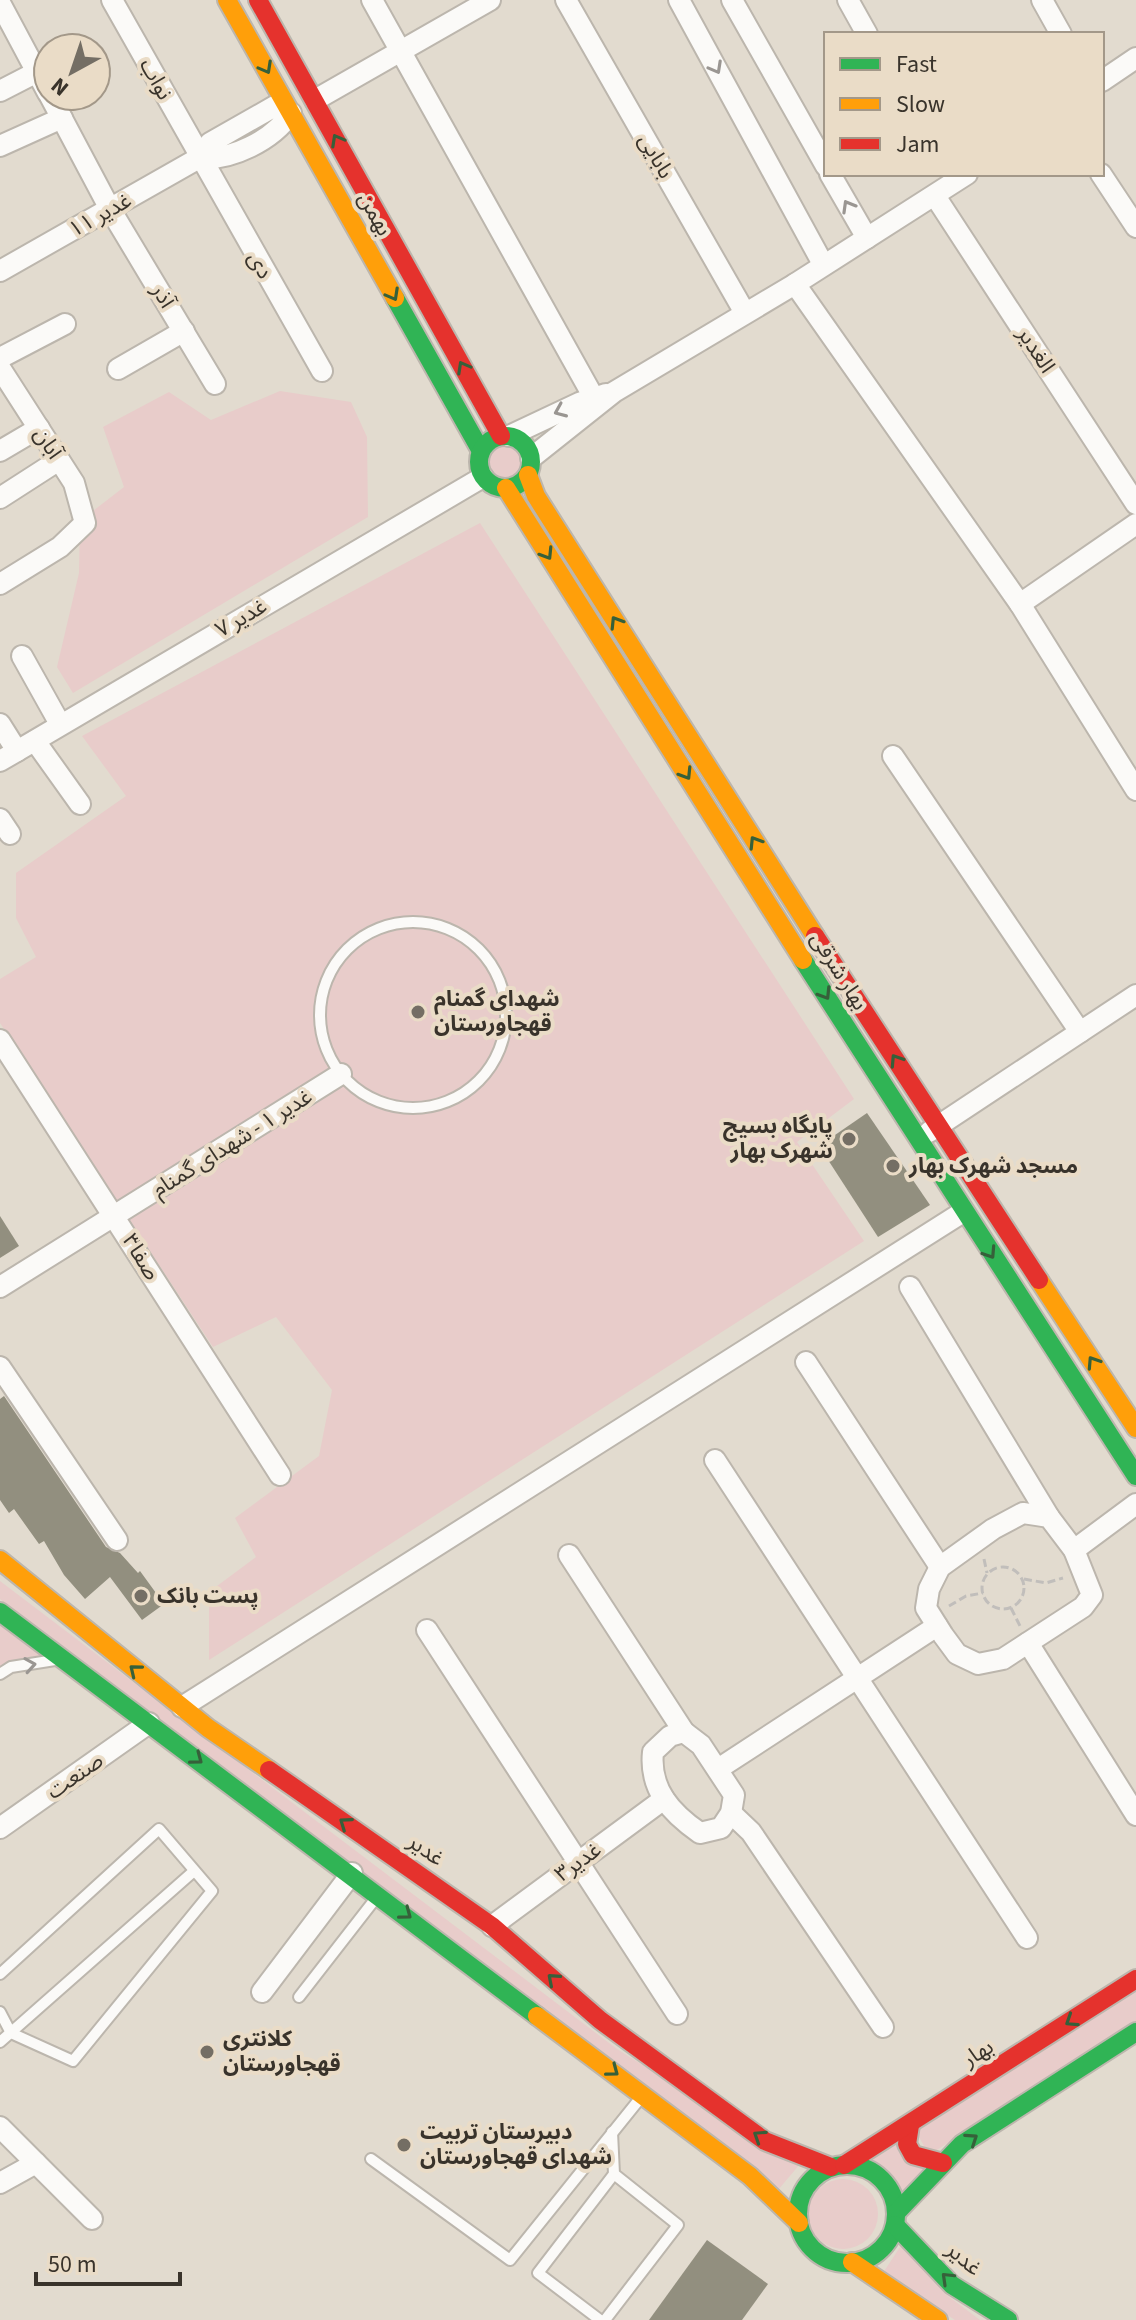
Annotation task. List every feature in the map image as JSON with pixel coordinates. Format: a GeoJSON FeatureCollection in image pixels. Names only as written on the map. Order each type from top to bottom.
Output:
{"type":"FeatureCollection","features":[{"type":"Feature","properties":{"kind":"street","name":"نواب"},"geometry":{"type":"LineString","coordinates":[[112,0],[199,158]]}},
{"type":"Feature","properties":{"kind":"street","name":"بهمن"},"geometry":{"type":"LineString","coordinates":[[227,0],[481,451]]}},
{"type":"Feature","properties":{"kind":"street","name":"بهمن"},"geometry":{"type":"LineString","coordinates":[[258,0],[505,436]]}},
{"type":"Feature","properties":{"kind":"street"},"geometry":{"type":"LineString","coordinates":[[372,0],[604,395]]}},
{"type":"Feature","properties":{"kind":"street"},"geometry":{"type":"LineString","coordinates":[[291,113],[490,0]]}},
{"type":"Feature","properties":{"kind":"street","name":"بابایی"},"geometry":{"type":"LineString","coordinates":[[566,0],[745,313]]}},
{"type":"Feature","properties":{"kind":"street"},"geometry":{"type":"LineString","coordinates":[[679,0],[823,264]]}},
{"type":"Feature","properties":{"kind":"street"},"geometry":{"type":"LineString","coordinates":[[732,0],[824,162]]}},
{"type":"Feature","properties":{"kind":"street"},"geometry":{"type":"LineString","coordinates":[[848,0],[866,32]]}},
{"type":"Feature","properties":{"kind":"street"},"geometry":{"type":"LineString","coordinates":[[1042,0],[1060,32]]}},
{"type":"Feature","properties":{"kind":"street","name":"آذر"},"geometry":{"type":"LineString","coordinates":[[0,3],[32,63]]}},
{"type":"Feature","properties":{"kind":"street"},"geometry":{"type":"LineString","coordinates":[[1104,80],[1136,58]]}},
{"type":"Feature","properties":{"kind":"street"},"geometry":{"type":"LineString","coordinates":[[0,91],[32,75]]}},
{"type":"Feature","properties":{"kind":"street","name":"غدیر ۱۱"},"geometry":{"type":"LineString","coordinates":[[0,271],[199,158],[210,143],[275,106],[291,113]]}},
{"type":"Feature","properties":{"kind":"street","name":"آذر"},"geometry":{"type":"LineString","coordinates":[[59,112],[110,209],[215,384]]}},
{"type":"Feature","properties":{"kind":"street"},"geometry":{"type":"LineString","coordinates":[[0,146],[62,118]]}},
{"type":"Feature","properties":{"kind":"street","name":"دی"},"geometry":{"type":"LineString","coordinates":[[199,158],[322,371]]}},
{"type":"Feature","properties":{"kind":"street"},"geometry":{"type":"LineString","coordinates":[[831,176],[867,238]]}},
{"type":"Feature","properties":{"kind":"street"},"geometry":{"type":"LineString","coordinates":[[1102,176],[1133,217]]}},
{"type":"Feature","properties":{"kind":"street"},"geometry":{"type":"LineString","coordinates":[[604,395],[529,466],[515,486],[506,488],[489,483],[483,477],[479,460],[481,451],[505,436],[604,395],[795,284],[935,196],[956,177]]}},
{"type":"Feature","properties":{"kind":"street","name":"الغدیر"},"geometry":{"type":"LineString","coordinates":[[935,196],[1136,504]]}},
{"type":"Feature","properties":{"kind":"street"},"geometry":{"type":"LineString","coordinates":[[795,284],[1020,604],[1136,790]]}},
{"type":"Feature","properties":{"kind":"street"},"geometry":{"type":"LineString","coordinates":[[0,358],[65,324]]}},
{"type":"Feature","properties":{"kind":"street"},"geometry":{"type":"LineString","coordinates":[[118,369],[184,331]]}},
{"type":"Feature","properties":{"kind":"street","name":"آبان"},"geometry":{"type":"LineString","coordinates":[[0,368],[74,483],[85,523],[60,547],[0,584]]}},
{"type":"Feature","properties":{"kind":"street"},"geometry":{"type":"LineString","coordinates":[[0,451],[39,428]]}},
{"type":"Feature","properties":{"kind":"street"},"geometry":{"type":"LineString","coordinates":[[505,436],[524,443],[529,466]]}},
{"type":"Feature","properties":{"kind":"street"},"geometry":{"type":"LineString","coordinates":[[0,498],[59,460]]}},
{"type":"Feature","properties":{"kind":"street","name":"بهار شرقی"},"geometry":{"type":"LineString","coordinates":[[529,466],[544,509],[1136,1428]]}},
{"type":"Feature","properties":{"kind":"street","name":"غدیر ۷"},"geometry":{"type":"LineString","coordinates":[[17,751],[483,477]]}},
{"type":"Feature","properties":{"kind":"street","name":"بهار شرقی"},"geometry":{"type":"LineString","coordinates":[[506,488],[917,1140],[1136,1476]]}},
{"type":"Feature","properties":{"kind":"street"},"geometry":{"type":"LineString","coordinates":[[1020,604],[1136,524]]}},
{"type":"Feature","properties":{"kind":"street"},"geometry":{"type":"LineString","coordinates":[[22,656],[60,724]]}},
{"type":"Feature","properties":{"kind":"street"},"geometry":{"type":"LineString","coordinates":[[0,724],[17,751],[80,804]]}},
{"type":"Feature","properties":{"kind":"street"},"geometry":{"type":"LineString","coordinates":[[893,756],[1080,1032]]}},
{"type":"Feature","properties":{"kind":"street"},"geometry":{"type":"LineString","coordinates":[[917,1140],[1136,995]]}},
{"type":"Feature","properties":{"kind":"street","name":"صفا۳"},"geometry":{"type":"LineString","coordinates":[[0,1040],[280,1475]]}},
{"type":"Feature","properties":{"kind":"street","name":"غدیر ۱ - شهدای گمنام"},"geometry":{"type":"LineString","coordinates":[[0,1287],[341,1074]]}},
{"type":"Feature","properties":{"kind":"street"},"geometry":{"type":"LineString","coordinates":[[182,1707],[963,1212]]}},
{"type":"Feature","properties":{"kind":"street"},"geometry":{"type":"LineString","coordinates":[[910,1287],[1049,1517],[1074,1550],[1085,1570],[1092,1595],[1083,1607],[1003,1659],[978,1664],[957,1654],[926,1608],[929,1589],[940,1567],[993,1529],[1023,1513],[1049,1517]]}},
{"type":"Feature","properties":{"kind":"street"},"geometry":{"type":"LineString","coordinates":[[806,1362],[940,1567]]}},
{"type":"Feature","properties":{"kind":"street"},"geometry":{"type":"LineString","coordinates":[[0,1367],[117,1540]]}},
{"type":"Feature","properties":{"kind":"street"},"geometry":{"type":"LineString","coordinates":[[715,1460],[1027,1938]]}},
{"type":"Feature","properties":{"kind":"street"},"geometry":{"type":"LineString","coordinates":[[1074,1550],[1136,1504]]}},
{"type":"Feature","properties":{"kind":"street"},"geometry":{"type":"LineString","coordinates":[[569,1555],[684,1732],[701,1745],[734,1795],[731,1813],[721,1828],[700,1833],[684,1822],[664,1799],[650,1773],[653,1752],[670,1736],[684,1732]]}},
{"type":"Feature","properties":{"kind":"street","name":"غدیر"},"geometry":{"type":"LineString","coordinates":[[0,1560],[182,1707],[492,1926],[600,2020],[765,2141],[837,2166]]}},
{"type":"Feature","properties":{"kind":"street"},"geometry":{"type":"LineString","coordinates":[[0,1612],[352,1873],[750,2176],[799,2223],[815,2251],[827,2258],[852,2262],[864,2260],[884,2246],[896,2219],[962,2144],[1136,2032]]}},
{"type":"Feature","properties":{"kind":"street"},"geometry":{"type":"LineString","coordinates":[[718,1769],[937,1626]]}},
{"type":"Feature","properties":{"kind":"street"},"geometry":{"type":"LineString","coordinates":[[427,1630],[677,2014]]}},
{"type":"Feature","properties":{"kind":"street"},"geometry":{"type":"LineString","coordinates":[[1028,1643],[1136,1815]]}},
{"type":"Feature","properties":{"kind":"street","name":"صنعت"},"geometry":{"type":"LineString","coordinates":[[0,1828],[149,1723]]}},
{"type":"Feature","properties":{"kind":"street","name":"غدیر۳"},"geometry":{"type":"LineString","coordinates":[[492,1926],[664,1799]]}},
{"type":"Feature","properties":{"kind":"street"},"geometry":{"type":"LineString","coordinates":[[731,1813],[751,1832],[883,2027]]}},
{"type":"Feature","properties":{"kind":"street"},"geometry":{"type":"LineString","coordinates":[[262,1992],[352,1873]]}},
{"type":"Feature","properties":{"kind":"street","name":"بهار"},"geometry":{"type":"LineString","coordinates":[[837,2166],[910,2125],[1136,1979]]}},
{"type":"Feature","properties":{"kind":"street"},"geometry":{"type":"LineString","coordinates":[[910,2125],[907,2144],[913,2155],[943,2163]]}},
{"type":"Feature","properties":{"kind":"street"},"geometry":{"type":"LineString","coordinates":[[0,2127],[92,2219]]}},
{"type":"Feature","properties":{"kind":"street"},"geometry":{"type":"LineString","coordinates":[[0,2183],[36,2163]]}},
{"type":"Feature","properties":{"kind":"street"},"geometry":{"type":"LineString","coordinates":[[799,2223],[801,2195],[818,2174],[837,2166],[866,2169],[883,2181],[894,2198],[896,2219]]}},
{"type":"Feature","properties":{"kind":"street","name":"غدیر"},"geometry":{"type":"LineString","coordinates":[[896,2219],[952,2285],[1008,2320]]}},
{"type":"Feature","properties":{"kind":"street"},"geometry":{"type":"LineString","coordinates":[[852,2262],[938,2320]]}},
{"type":"Feature","properties":{"kind":"lane"},"geometry":{"type":"LineString","coordinates":[[399,922],[431,924],[462,935],[493,965],[504,996],[506,1028],[491,1068],[459,1097],[417,1109],[395,1107],[375,1100],[341,1074],[329,1055],[319,1013],[330,971],[359,938],[399,922]]}},
{"type":"Feature","properties":{"kind":"lane"},"geometry":{"type":"LineString","coordinates":[[0,1674],[11,1667],[61,1658]]}},
{"type":"Feature","properties":{"kind":"lane"},"geometry":{"type":"LineString","coordinates":[[0,1974],[159,1829],[212,1891],[73,2061],[11,2033],[0,2012]]}},
{"type":"Feature","properties":{"kind":"lane"},"geometry":{"type":"LineString","coordinates":[[0,2042],[194,1871]]}},
{"type":"Feature","properties":{"kind":"lane"},"geometry":{"type":"LineString","coordinates":[[299,1997],[379,1894]]}},
{"type":"Feature","properties":{"kind":"lane"},"geometry":{"type":"LineString","coordinates":[[371,2159],[510,2260],[643,2094]]}},
{"type":"Feature","properties":{"kind":"lane"},"geometry":{"type":"LineString","coordinates":[[612,2132],[614,2174],[538,2273],[602,2320],[678,2225],[614,2174]]}},
{"type":"Feature","properties":{"kind":"path"},"geometry":{"type":"LineString","coordinates":[[1023,1579],[1024,1593],[1011,1608],[997,1608],[983,1593],[984,1579],[993,1569],[1007,1566],[1023,1579],[1046,1583],[1085,1570]]}},
{"type":"Feature","properties":{"kind":"path"},"geometry":{"type":"LineString","coordinates":[[937,1626],[950,1604],[983,1593]]}},
{"type":"Feature","properties":{"kind":"shaded area"},"geometry":{"type":"Polygon","coordinates":[[[280,391],[351,402],[367,437],[368,517],[73,693],[57,667],[79,573],[80,521],[124,487],[103,427],[169,392],[211,420],[280,391]]]}},
{"type":"Feature","properties":{"kind":"shaded area"},"geometry":{"type":"Polygon","coordinates":[[[504,441],[519,447],[525,462],[519,477],[504,483],[489,477],[483,462],[489,447],[504,441]]]}},
{"type":"Feature","properties":{"kind":"shaded area","name":"شهدای گمنام قهجاورستان"},"geometry":{"type":"Polygon","coordinates":[[[480,523],[854,1099],[797,1142],[864,1241],[209,1660],[209,1592],[256,1557],[235,1518],[319,1456],[332,1390],[276,1317],[213,1347],[0,1023],[0,979],[36,957],[16,918],[16,873],[126,796],[82,736],[480,523]]]}},
{"type":"Feature","properties":{"kind":"shaded area"},"geometry":{"type":"Polygon","coordinates":[[[0,1581],[617,2049],[800,2164],[778,2190],[0,1599],[0,1581]]]}},
{"type":"Feature","properties":{"kind":"shaded area"},"geometry":{"type":"Polygon","coordinates":[[[0,1620],[47,1654],[0,1669],[0,1620]]]}},
{"type":"Feature","properties":{"kind":"shaded area"},"geometry":{"type":"Polygon","coordinates":[[[1136,1983],[1136,2023],[929,2155],[914,2128],[1136,1983]]]}},
{"type":"Feature","properties":{"kind":"shaded area"},"geometry":{"type":"Polygon","coordinates":[[[906,2132],[934,2166],[901,2202],[882,2170],[868,2163],[906,2132]]]}},
{"type":"Feature","properties":{"kind":"shaded area"},"geometry":{"type":"Polygon","coordinates":[[[836,2179],[850,2179],[872,2194],[878,2214],[876,2227],[868,2239],[850,2249],[836,2249],[814,2234],[808,2221],[808,2207],[823,2185],[836,2179]]]}},
{"type":"Feature","properties":{"kind":"shaded area"},"geometry":{"type":"Polygon","coordinates":[[[902,2244],[948,2296],[980,2320],[955,2320],[883,2273],[902,2244]]]}},
{"type":"Feature","properties":{"kind":"building"},"geometry":{"type":"Polygon","coordinates":[[[867,1113],[930,1205],[878,1237],[819,1146],[867,1113]]]}},
{"type":"Feature","properties":{"kind":"building"},"geometry":{"type":"Polygon","coordinates":[[[0,1216],[19,1246],[0,1258],[0,1216]]]}},
{"type":"Feature","properties":{"kind":"building"},"geometry":{"type":"Polygon","coordinates":[[[4,1396],[106,1547],[120,1553],[138,1573],[140,1571],[164,1604],[142,1620],[110,1577],[85,1599],[64,1575],[44,1541],[39,1544],[14,1509],[9,1513],[0,1500],[0,1399],[4,1396]]]}},
{"type":"Feature","properties":{"kind":"building"},"geometry":{"type":"Polygon","coordinates":[[[707,2240],[768,2284],[742,2320],[649,2320],[707,2240]]]}},
{"type":"Feature","properties":{"kind":"traffic: fast"},"geometry":{"type":"LineString","coordinates":[[395,298],[481,451]]}},
{"type":"Feature","properties":{"kind":"traffic: fast"},"geometry":{"type":"LineString","coordinates":[[505,436],[523,444],[531,462],[523,480],[505,488],[487,480],[479,462],[487,444],[505,436]]}},
{"type":"Feature","properties":{"kind":"traffic: fast"},"geometry":{"type":"LineString","coordinates":[[803,960],[1136,1476]]}},
{"type":"Feature","properties":{"kind":"traffic: fast"},"geometry":{"type":"LineString","coordinates":[[0,1612],[537,2016]]}},
{"type":"Feature","properties":{"kind":"traffic: fast"},"geometry":{"type":"LineString","coordinates":[[896,2213],[962,2144],[1136,2032]]}},
{"type":"Feature","properties":{"kind":"traffic: fast"},"geometry":{"type":"LineString","coordinates":[[847,2165],[866,2169],[882,2179],[892,2195],[896,2214],[892,2233],[882,2249],[866,2259],[847,2263],[828,2259],[812,2249],[802,2233],[798,2214],[802,2195],[812,2179],[828,2169],[847,2165]]}},
{"type":"Feature","properties":{"kind":"traffic: fast"},"geometry":{"type":"LineString","coordinates":[[895,2225],[952,2285],[1008,2320]]}},
{"type":"Feature","properties":{"kind":"traffic: slow"},"geometry":{"type":"LineString","coordinates":[[227,0],[395,298]]}},
{"type":"Feature","properties":{"kind":"traffic: slow"},"geometry":{"type":"LineString","coordinates":[[528,475],[536,496],[815,936]]}},
{"type":"Feature","properties":{"kind":"traffic: slow"},"geometry":{"type":"LineString","coordinates":[[506,488],[803,960]]}},
{"type":"Feature","properties":{"kind":"traffic: slow"},"geometry":{"type":"LineString","coordinates":[[1039,1280],[1136,1428]]}},
{"type":"Feature","properties":{"kind":"traffic: slow"},"geometry":{"type":"LineString","coordinates":[[0,1560],[208,1728],[269,1770]]}},
{"type":"Feature","properties":{"kind":"traffic: slow"},"geometry":{"type":"LineString","coordinates":[[537,2016],[750,2176],[799,2223]]}},
{"type":"Feature","properties":{"kind":"traffic: slow"},"geometry":{"type":"LineString","coordinates":[[852,2262],[938,2320]]}},
{"type":"Feature","properties":{"kind":"traffic: jam"},"geometry":{"type":"LineString","coordinates":[[258,0],[501,436]]}},
{"type":"Feature","properties":{"kind":"traffic: jam"},"geometry":{"type":"LineString","coordinates":[[815,936],[1039,1280]]}},
{"type":"Feature","properties":{"kind":"traffic: jam"},"geometry":{"type":"LineString","coordinates":[[269,1770],[492,1926],[600,2020],[765,2141],[831,2167]]}},
{"type":"Feature","properties":{"kind":"traffic: jam"},"geometry":{"type":"LineString","coordinates":[[844,2165],[1136,1979]]}},
{"type":"Feature","properties":{"kind":"traffic: jam"},"geometry":{"type":"LineString","coordinates":[[910,2125],[907,2144],[913,2155],[943,2163]]}},
{"type":"Feature","properties":{"kind":"place","name":"شهدای گمنام قهجاورستان"},"geometry":{"type":"Point","coordinates":[418,1012]}},
{"type":"Feature","properties":{"kind":"place","name":"پایگاه بسیج شهرک بهار"},"geometry":{"type":"Point","coordinates":[849,1139]}},
{"type":"Feature","properties":{"kind":"place","name":"مسجد شهرک بهار"},"geometry":{"type":"Point","coordinates":[893,1166]}},
{"type":"Feature","properties":{"kind":"place","name":"پست بانک"},"geometry":{"type":"Point","coordinates":[141,1596]}},
{"type":"Feature","properties":{"kind":"place","name":"کلانتری قهجاورستان"},"geometry":{"type":"Point","coordinates":[207,2052]}},
{"type":"Feature","properties":{"kind":"place","name":"دبیرستان تربیت شهدای قهجاورستان"},"geometry":{"type":"Point","coordinates":[404,2145]}}]}
